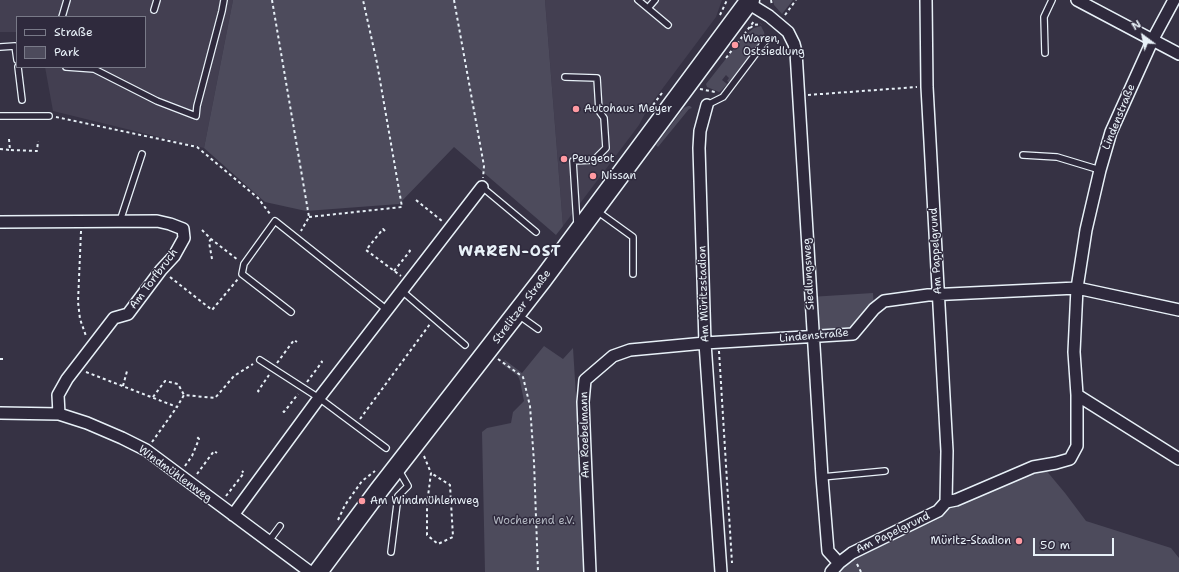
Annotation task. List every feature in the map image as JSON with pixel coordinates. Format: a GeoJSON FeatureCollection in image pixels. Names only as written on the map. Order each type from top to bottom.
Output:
{"type":"FeatureCollection","features":[{"type":"Feature","properties":{"kind":"main road","name":"Strelitzer Straße"},"geometry":{"type":"LineString","coordinates":[[318,572],[400,462],[578,233],[747,1]]}},
{"type":"Feature","properties":{"kind":"street","name":"Am Pappelgrund"},"geometry":{"type":"LineString","coordinates":[[926,0],[927,86],[947,451],[946,502]]}},
{"type":"Feature","properties":{"kind":"street"},"geometry":{"type":"LineString","coordinates":[[1077,0],[1179,54]]}},
{"type":"Feature","properties":{"kind":"street","name":"Lindenstraße"},"geometry":{"type":"LineString","coordinates":[[946,502],[956,500],[1033,467],[1056,464],[1070,458],[1077,446],[1077,395],[1074,352],[1077,288],[1086,230],[1100,170],[1111,132],[1153,39],[1174,0]]}},
{"type":"Feature","properties":{"kind":"street","name":"Siedlungsweg"},"geometry":{"type":"LineString","coordinates":[[747,1],[779,23],[788,32],[796,52],[825,477],[834,547],[839,563]]}},
{"type":"Feature","properties":{"kind":"street","name":"Am Müritzstadion"},"geometry":{"type":"LineString","coordinates":[[707,105],[700,130],[699,148],[705,343],[721,572]]}},
{"type":"Feature","properties":{"kind":"street"},"geometry":{"type":"LineString","coordinates":[[233,515],[320,398],[482,187]]}},
{"type":"Feature","properties":{"kind":"street","name":"Am Torfbruch"},"geometry":{"type":"LineString","coordinates":[[0,222],[157,221],[183,229],[184,238],[174,256],[161,270],[128,314],[114,318],[76,368],[58,395],[59,414]]}},
{"type":"Feature","properties":{"kind":"street","name":"Lindenstraße"},"geometry":{"type":"LineString","coordinates":[[705,343],[853,334],[874,309],[884,301],[939,295],[1077,288],[1179,310]]}},
{"type":"Feature","properties":{"kind":"street","name":"Am Roebelmann"},"geometry":{"type":"LineString","coordinates":[[590,572],[583,402],[585,380],[613,356],[630,350],[705,343]]}},
{"type":"Feature","properties":{"kind":"street"},"geometry":{"type":"LineString","coordinates":[[1077,395],[1179,459]]}},
{"type":"Feature","properties":{"kind":"street","name":"Windmühlenweg"},"geometry":{"type":"LineString","coordinates":[[0,413],[59,414],[88,422],[146,450],[310,572]]}},
{"type":"Feature","properties":{"kind":"street","name":"Am Papelgrund"},"geometry":{"type":"LineString","coordinates":[[839,563],[852,553],[938,511],[946,502]]}},
{"type":"Feature","properties":{"kind":"street"},"geometry":{"type":"LineString","coordinates":[[830,572],[839,563]]}},
{"type":"Feature","properties":{"kind":"lane"},"geometry":{"type":"LineString","coordinates":[[62,16],[67,0]]}},
{"type":"Feature","properties":{"kind":"lane"},"geometry":{"type":"LineString","coordinates":[[154,10],[157,0]]}},
{"type":"Feature","properties":{"kind":"lane"},"geometry":{"type":"LineString","coordinates":[[80,68],[94,69],[157,101],[196,116],[197,106],[224,0]]}},
{"type":"Feature","properties":{"kind":"lane"},"geometry":{"type":"LineString","coordinates":[[638,0],[668,25]]}},
{"type":"Feature","properties":{"kind":"lane"},"geometry":{"type":"LineString","coordinates":[[648,8],[655,0]]}},
{"type":"Feature","properties":{"kind":"lane"},"geometry":{"type":"LineString","coordinates":[[1045,53],[1044,17],[1052,0]]}},
{"type":"Feature","properties":{"kind":"lane","name":"Am Müritzstadion"},"geometry":{"type":"LineString","coordinates":[[707,105],[723,97],[766,40]]}},
{"type":"Feature","properties":{"kind":"lane"},"geometry":{"type":"LineString","coordinates":[[0,47],[15,46],[16,53]]}},
{"type":"Feature","properties":{"kind":"lane"},"geometry":{"type":"LineString","coordinates":[[18,68],[22,100]]}},
{"type":"Feature","properties":{"kind":"lane"},"geometry":{"type":"LineString","coordinates":[[565,77],[597,78],[599,111],[604,118],[606,148],[594,160],[573,161],[578,233]]}},
{"type":"Feature","properties":{"kind":"lane"},"geometry":{"type":"LineString","coordinates":[[0,116],[49,116]]}},
{"type":"Feature","properties":{"kind":"lane"},"geometry":{"type":"LineString","coordinates":[[120,222],[142,154]]}},
{"type":"Feature","properties":{"kind":"lane"},"geometry":{"type":"LineString","coordinates":[[1023,155],[1057,157],[1100,170]]}},
{"type":"Feature","properties":{"kind":"lane"},"geometry":{"type":"LineString","coordinates":[[482,187],[536,232]]}},
{"type":"Feature","properties":{"kind":"lane"},"geometry":{"type":"LineString","coordinates":[[595,210],[633,237],[633,274]]}},
{"type":"Feature","properties":{"kind":"lane"},"geometry":{"type":"LineString","coordinates":[[291,312],[242,274],[244,264],[275,221],[387,310]]}},
{"type":"Feature","properties":{"kind":"lane"},"geometry":{"type":"LineString","coordinates":[[405,287],[434,319],[465,345]]}},
{"type":"Feature","properties":{"kind":"lane"},"geometry":{"type":"LineString","coordinates":[[516,314],[538,329]]}},
{"type":"Feature","properties":{"kind":"lane"},"geometry":{"type":"LineString","coordinates":[[260,360],[320,398],[386,448]]}},
{"type":"Feature","properties":{"kind":"lane"},"geometry":{"type":"LineString","coordinates":[[391,552],[398,496],[408,486],[401,474],[400,462]]}},
{"type":"Feature","properties":{"kind":"lane"},"geometry":{"type":"LineString","coordinates":[[825,477],[885,471]]}},
{"type":"Feature","properties":{"kind":"lane"},"geometry":{"type":"LineString","coordinates":[[269,541],[280,526]]}},
{"type":"Feature","properties":{"kind":"path"},"geometry":{"type":"LineString","coordinates":[[272,0],[309,217],[297,240]]}},
{"type":"Feature","properties":{"kind":"path"},"geometry":{"type":"LineString","coordinates":[[309,217],[402,208],[363,0]]}},
{"type":"Feature","properties":{"kind":"path"},"geometry":{"type":"LineString","coordinates":[[454,0],[484,166],[482,187]]}},
{"type":"Feature","properties":{"kind":"path"},"geometry":{"type":"LineString","coordinates":[[721,12],[727,0]]}},
{"type":"Feature","properties":{"kind":"path"},"geometry":{"type":"LineString","coordinates":[[799,95],[927,86]]}},
{"type":"Feature","properties":{"kind":"path"},"geometry":{"type":"LineString","coordinates":[[49,116],[71,119],[197,148],[258,198],[275,221]]}},
{"type":"Feature","properties":{"kind":"path"},"geometry":{"type":"LineString","coordinates":[[9,139],[10,150]]}},
{"type":"Feature","properties":{"kind":"path"},"geometry":{"type":"LineString","coordinates":[[0,149],[37,151],[38,141]]}},
{"type":"Feature","properties":{"kind":"path"},"geometry":{"type":"LineString","coordinates":[[416,200],[451,228]]}},
{"type":"Feature","properties":{"kind":"path"},"geometry":{"type":"LineString","coordinates":[[82,222],[78,302],[80,320],[91,348]]}},
{"type":"Feature","properties":{"kind":"path"},"geometry":{"type":"LineString","coordinates":[[385,231],[383,229],[366,250],[394,271],[405,287]]}},
{"type":"Feature","properties":{"kind":"path"},"geometry":{"type":"LineString","coordinates":[[202,230],[211,239],[244,264]]}},
{"type":"Feature","properties":{"kind":"path"},"geometry":{"type":"LineString","coordinates":[[211,239],[209,242],[212,259]]}},
{"type":"Feature","properties":{"kind":"path"},"geometry":{"type":"LineString","coordinates":[[394,271],[410,251],[409,250]]}},
{"type":"Feature","properties":{"kind":"path"},"geometry":{"type":"LineString","coordinates":[[161,270],[212,310],[242,274]]}},
{"type":"Feature","properties":{"kind":"path"},"geometry":{"type":"LineString","coordinates":[[356,425],[434,319]]}},
{"type":"Feature","properties":{"kind":"path"},"geometry":{"type":"LineString","coordinates":[[718,342],[732,564]]}},
{"type":"Feature","properties":{"kind":"path"},"geometry":{"type":"LineString","coordinates":[[487,352],[523,377],[530,406],[534,462],[538,572]]}},
{"type":"Feature","properties":{"kind":"path"},"geometry":{"type":"LineString","coordinates":[[184,395],[215,398],[234,376],[260,360]]}},
{"type":"Feature","properties":{"kind":"path"},"geometry":{"type":"LineString","coordinates":[[76,368],[177,407]]}},
{"type":"Feature","properties":{"kind":"path"},"geometry":{"type":"LineString","coordinates":[[123,386],[127,371]]}},
{"type":"Feature","properties":{"kind":"path"},"geometry":{"type":"LineString","coordinates":[[153,398],[165,381],[178,384],[184,395]]}},
{"type":"Feature","properties":{"kind":"path"},"geometry":{"type":"LineString","coordinates":[[146,450],[184,395]]}},
{"type":"Feature","properties":{"kind":"path"},"geometry":{"type":"LineString","coordinates":[[179,475],[192,456],[199,439],[197,437]]}},
{"type":"Feature","properties":{"kind":"path"},"geometry":{"type":"LineString","coordinates":[[415,444],[421,449],[432,473],[450,485],[453,537],[438,544],[427,535],[428,504],[432,473]]}},
{"type":"Feature","properties":{"kind":"path"},"geometry":{"type":"LineString","coordinates":[[190,483],[214,451],[217,453]]}},
{"type":"Feature","properties":{"kind":"path"},"geometry":{"type":"LineString","coordinates":[[219,505],[244,473],[242,471]]}},
{"type":"Feature","properties":{"kind":"shaded area"},"geometry":{"type":"Polygon","coordinates":[[[0,0],[233,0],[204,148],[53,111],[45,68],[146,68],[146,16],[16,16],[16,32],[0,32],[0,0]]]}},
{"type":"Feature","properties":{"kind":"shaded area"},"geometry":{"type":"Polygon","coordinates":[[[545,0],[722,0],[716,17],[648,108],[639,125],[563,226],[545,0]]]}},
{"type":"Feature","properties":{"kind":"green space"},"geometry":{"type":"Polygon","coordinates":[[[233,0],[545,0],[563,226],[556,235],[454,147],[399,204],[306,211],[265,202],[204,148],[233,0]]]}},
{"type":"Feature","properties":{"kind":"green space"},"geometry":{"type":"Polygon","coordinates":[[[773,0],[793,0],[782,14],[774,5],[773,0]]]}},
{"type":"Feature","properties":{"kind":"green space"},"geometry":{"type":"Polygon","coordinates":[[[761,26],[765,37],[730,83],[727,81],[729,78],[726,75],[722,80],[727,84],[721,91],[719,92],[707,87],[706,84],[743,37],[754,28],[761,26]]]}},
{"type":"Feature","properties":{"kind":"green space"},"geometry":{"type":"Polygon","coordinates":[[[688,106],[692,108],[689,109],[658,147],[656,145],[684,108],[688,106]]]}},
{"type":"Feature","properties":{"kind":"green space"},"geometry":{"type":"Polygon","coordinates":[[[873,293],[874,309],[853,334],[812,337],[810,297],[873,293]]]}},
{"type":"Feature","properties":{"kind":"green space","name":"Wochenend e.V."},"geometry":{"type":"Polygon","coordinates":[[[544,346],[563,359],[573,348],[587,572],[485,572],[482,432],[487,428],[511,423],[513,412],[524,401],[518,376],[502,364],[505,360],[522,373],[544,346]]]}},
{"type":"Feature","properties":{"kind":"green space"},"geometry":{"type":"Polygon","coordinates":[[[1045,469],[1086,521],[1171,548],[1179,558],[1179,572],[831,572],[946,502],[957,504],[1045,469]]]}},
{"type":"Feature","properties":{"kind":"place","name":"Waren, Ostsiedlung"},"geometry":{"type":"Point","coordinates":[735,45]}},
{"type":"Feature","properties":{"kind":"place","name":"Autohaus Meyer"},"geometry":{"type":"Point","coordinates":[576,109]}},
{"type":"Feature","properties":{"kind":"place","name":"Peugeot"},"geometry":{"type":"Point","coordinates":[564,159]}},
{"type":"Feature","properties":{"kind":"place","name":"Nissan"},"geometry":{"type":"Point","coordinates":[593,176]}},
{"type":"Feature","properties":{"kind":"place","name":"Am Windmühlenweg"},"geometry":{"type":"Point","coordinates":[362,501]}},
{"type":"Feature","properties":{"kind":"place","name":"Müritz-Stadion"},"geometry":{"type":"Point","coordinates":[1019,541]}},
{"type":"Feature","properties":{"kind":"district","name":"WAREN-OST"},"geometry":{"type":"Point","coordinates":[510,252]}}]}
